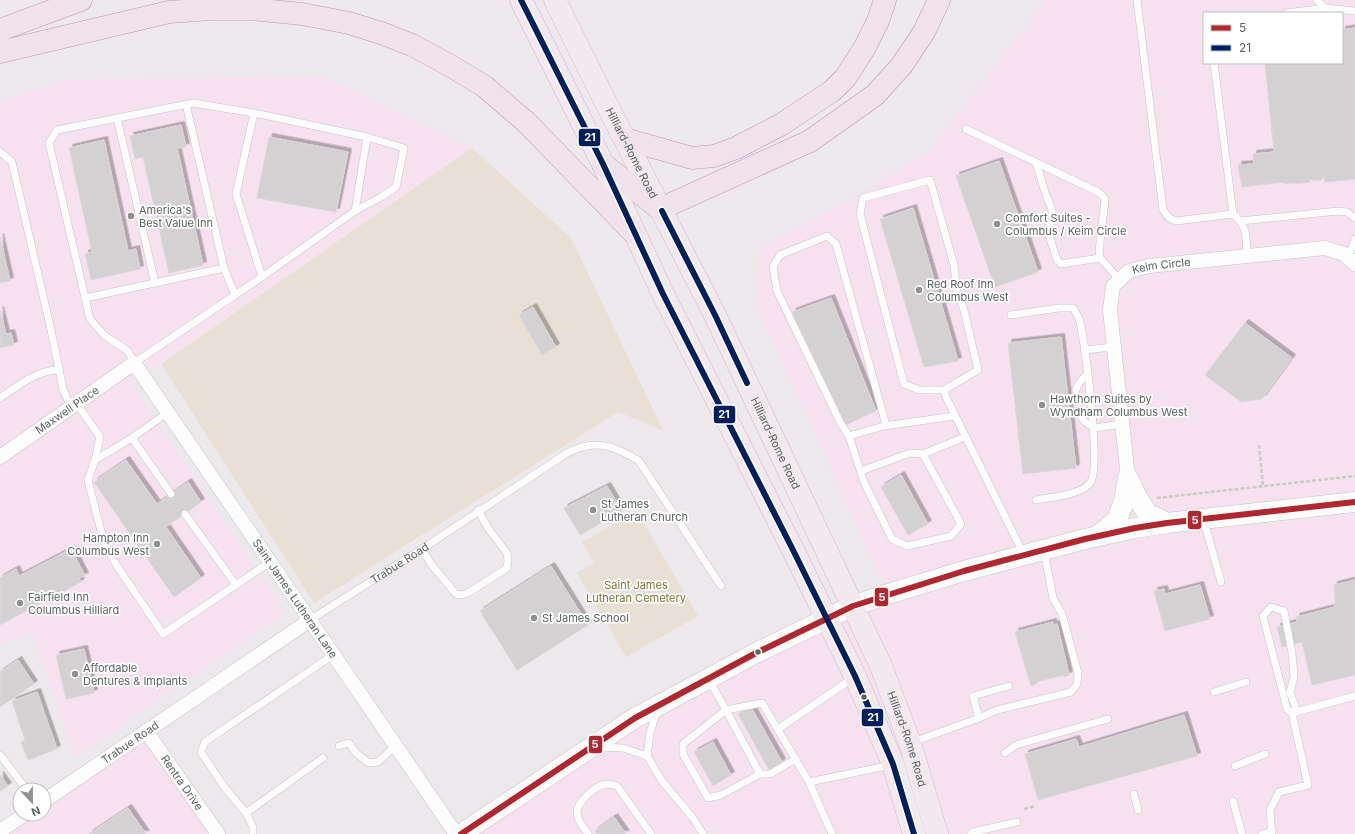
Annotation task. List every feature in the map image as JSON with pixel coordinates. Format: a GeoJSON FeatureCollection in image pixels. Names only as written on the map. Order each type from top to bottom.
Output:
{"type":"FeatureCollection","features":[{"type":"Feature","properties":{"kind":"highway"},"geometry":{"type":"LineString","coordinates":[[0,30],[81,0]]}},
{"type":"Feature","properties":{"kind":"highway"},"geometry":{"type":"LineString","coordinates":[[625,139],[692,158],[714,156],[736,148],[782,124],[832,90],[846,77],[865,47],[878,21],[885,0]]}},
{"type":"Feature","properties":{"kind":"highway"},"geometry":{"type":"LineString","coordinates":[[603,164],[660,209],[810,141],[875,95],[902,65],[924,32],[939,0]]}},
{"type":"Feature","properties":{"kind":"highway"},"geometry":{"type":"LineString","coordinates":[[0,52],[169,12],[210,9],[251,9],[302,14],[349,23],[412,45],[484,86],[526,122],[634,232]]}},
{"type":"Feature","properties":{"kind":"main road","name":"Hilliard-Rome Road"},"geometry":{"type":"LineString","coordinates":[[521,0],[603,164],[663,294],[855,676],[893,764],[914,834]]}},
{"type":"Feature","properties":{"kind":"main road","name":"Hilliard-Rome Road"},"geometry":{"type":"LineString","coordinates":[[555,0],[715,315],[881,666],[910,743],[937,834]]}},
{"type":"Feature","properties":{"kind":"main road"},"geometry":{"type":"LineString","coordinates":[[1128,478],[1146,513],[1167,523]]}},
{"type":"Feature","properties":{"kind":"main road"},"geometry":{"type":"LineString","coordinates":[[1098,536],[1117,520],[1124,501],[1128,478]]}},
{"type":"Feature","properties":{"kind":"main road"},"geometry":{"type":"LineString","coordinates":[[461,834],[592,746],[658,705],[787,637],[853,606],[924,583],[1098,536],[1167,523],[1269,510],[1355,502]]}},
{"type":"Feature","properties":{"kind":"street","name":"Keim Circle"},"geometry":{"type":"LineString","coordinates":[[1128,478],[1110,310],[1113,286],[1129,271],[1150,266],[1325,248],[1344,254],[1351,261]]}},
{"type":"Feature","properties":{"kind":"street","name":"Maxwell Place"},"geometry":{"type":"LineString","coordinates":[[0,457],[134,363]]}},
{"type":"Feature","properties":{"kind":"street","name":"Saint James Lutheran Lane"},"geometry":{"type":"LineString","coordinates":[[134,363],[456,834]]}},
{"type":"Feature","properties":{"kind":"street","name":"Trabue Road"},"geometry":{"type":"LineString","coordinates":[[52,796],[310,620]]}},
{"type":"Feature","properties":{"kind":"street","name":"Rentra Drive"},"geometry":{"type":"LineString","coordinates":[[146,731],[218,834]]}},
{"type":"Feature","properties":{"kind":"street"},"geometry":{"type":"LineString","coordinates":[[0,831],[13,822]]}},
{"type":"Feature","properties":{"kind":"lane"},"geometry":{"type":"LineString","coordinates":[[1137,0],[1163,210],[1169,218],[1176,220],[1233,214]]}},
{"type":"Feature","properties":{"kind":"lane"},"geometry":{"type":"LineString","coordinates":[[1317,0],[1325,8]]}},
{"type":"Feature","properties":{"kind":"lane"},"geometry":{"type":"LineString","coordinates":[[1295,12],[1325,8],[1355,11]]}},
{"type":"Feature","properties":{"kind":"lane"},"geometry":{"type":"LineString","coordinates":[[1214,64],[1233,214],[1241,221],[1246,234],[1247,256]]}},
{"type":"Feature","properties":{"kind":"lane"},"geometry":{"type":"LineString","coordinates":[[193,103],[254,113],[367,137],[404,148],[396,187],[381,197],[355,210],[262,277],[134,363],[128,351],[104,335],[90,319],[49,143],[57,130],[186,104],[193,103]]}},
{"type":"Feature","properties":{"kind":"lane"},"geometry":{"type":"LineString","coordinates":[[186,104],[224,268],[235,295]]}},
{"type":"Feature","properties":{"kind":"lane"},"geometry":{"type":"LineString","coordinates":[[254,113],[236,194],[262,277]]}},
{"type":"Feature","properties":{"kind":"lane"},"geometry":{"type":"LineString","coordinates":[[116,118],[155,283]]}},
{"type":"Feature","properties":{"kind":"lane"},"geometry":{"type":"LineString","coordinates":[[966,128],[1098,192],[1103,196],[1105,200],[1099,251],[1100,258],[1120,280]]}},
{"type":"Feature","properties":{"kind":"lane"},"geometry":{"type":"LineString","coordinates":[[355,210],[367,137]]}},
{"type":"Feature","properties":{"kind":"lane"},"geometry":{"type":"LineString","coordinates":[[0,152],[12,162],[60,370],[63,389],[74,406],[100,437],[95,460],[88,480],[104,543],[117,566],[163,634],[270,562]]}},
{"type":"Feature","properties":{"kind":"lane"},"geometry":{"type":"LineString","coordinates":[[1036,162],[1052,210],[1052,220],[1046,228],[1057,260],[1061,264],[1100,258]]}},
{"type":"Feature","properties":{"kind":"lane"},"geometry":{"type":"LineString","coordinates":[[930,180],[954,265],[957,292],[964,310],[978,370],[944,390],[919,390],[904,384],[860,214],[863,198],[930,180]]}},
{"type":"Feature","properties":{"kind":"lane"},"geometry":{"type":"LineString","coordinates":[[1241,221],[1338,211],[1347,212],[1355,218]]}},
{"type":"Feature","properties":{"kind":"lane"},"geometry":{"type":"LineString","coordinates":[[886,425],[836,244],[827,236],[780,255],[773,267],[777,291],[841,424],[849,436],[864,482],[892,540],[907,546],[951,536],[961,524],[923,454]]}},
{"type":"Feature","properties":{"kind":"lane"},"geometry":{"type":"LineString","coordinates":[[1351,261],[1355,239]]}},
{"type":"Feature","properties":{"kind":"lane"},"geometry":{"type":"LineString","coordinates":[[85,298],[224,268]]}},
{"type":"Feature","properties":{"kind":"lane"},"geometry":{"type":"LineString","coordinates":[[1011,315],[1059,308],[1073,308],[1079,321],[1084,350],[1094,428],[1095,470],[1092,481],[1085,488],[1077,491],[1036,500]]}},
{"type":"Feature","properties":{"kind":"lane"},"geometry":{"type":"LineString","coordinates":[[1084,350],[1113,347]]}},
{"type":"Feature","properties":{"kind":"lane"},"geometry":{"type":"LineString","coordinates":[[0,398],[30,378],[53,370],[60,370]]}},
{"type":"Feature","properties":{"kind":"lane"},"geometry":{"type":"LineString","coordinates":[[1076,390],[1079,383],[1087,374]]}},
{"type":"Feature","properties":{"kind":"lane"},"geometry":{"type":"LineString","coordinates":[[944,390],[955,416],[1024,555]]}},
{"type":"Feature","properties":{"kind":"lane"},"geometry":{"type":"LineString","coordinates":[[95,460],[132,438],[168,412]]}},
{"type":"Feature","properties":{"kind":"lane"},"geometry":{"type":"LineString","coordinates":[[1079,414],[1084,421],[1094,428],[1122,424]]}},
{"type":"Feature","properties":{"kind":"lane"},"geometry":{"type":"LineString","coordinates":[[849,436],[886,425],[955,416]]}},
{"type":"Feature","properties":{"kind":"lane"},"geometry":{"type":"LineString","coordinates":[[861,471],[910,453],[923,454],[966,437]]}},
{"type":"Feature","properties":{"kind":"lane"},"geometry":{"type":"LineString","coordinates":[[132,438],[171,494]]}},
{"type":"Feature","properties":{"kind":"lane","name":"Trabue Road"},"geometry":{"type":"LineString","coordinates":[[310,620],[422,549],[478,510],[567,453],[582,447],[601,445],[622,450],[639,461],[721,586]]}},
{"type":"Feature","properties":{"kind":"lane"},"geometry":{"type":"LineString","coordinates":[[422,549],[431,564],[456,594],[461,595],[468,593],[507,568],[507,553],[488,528],[478,510]]}},
{"type":"Feature","properties":{"kind":"lane"},"geometry":{"type":"LineString","coordinates":[[185,514],[236,585]]}},
{"type":"Feature","properties":{"kind":"lane"},"geometry":{"type":"LineString","coordinates":[[1203,519],[1221,582]]}},
{"type":"Feature","properties":{"kind":"lane"},"geometry":{"type":"LineString","coordinates":[[910,743],[998,710],[1071,692],[1077,684],[1078,673],[1062,614],[1053,598],[1043,550]]}},
{"type":"Feature","properties":{"kind":"lane"},"geometry":{"type":"LineString","coordinates":[[1262,834],[1272,833],[1270,810],[1279,792],[1308,785],[1294,712],[1290,692],[1294,677],[1292,653],[1284,611],[1271,606],[1263,616],[1287,709],[1294,712],[1355,696]]}},
{"type":"Feature","properties":{"kind":"lane"},"geometry":{"type":"LineString","coordinates":[[252,834],[253,827],[246,813],[225,788],[201,752],[205,742],[334,655]]}},
{"type":"Feature","properties":{"kind":"lane"},"geometry":{"type":"LineString","coordinates":[[778,730],[855,676]]}},
{"type":"Feature","properties":{"kind":"lane"},"geometry":{"type":"LineString","coordinates":[[708,678],[760,774]]}},
{"type":"Feature","properties":{"kind":"lane"},"geometry":{"type":"LineString","coordinates":[[1214,692],[1246,682]]}},
{"type":"Feature","properties":{"kind":"lane"},"geometry":{"type":"LineString","coordinates":[[979,718],[973,696],[1009,686]]}},
{"type":"Feature","properties":{"kind":"lane"},"geometry":{"type":"LineString","coordinates":[[796,760],[770,774],[760,774],[721,795],[708,798],[683,754],[683,744],[726,710],[762,703],[796,760],[809,782],[832,834]]}},
{"type":"Feature","properties":{"kind":"lane"},"geometry":{"type":"LineString","coordinates":[[658,705],[650,733],[647,756],[662,781],[693,818],[703,834]]}},
{"type":"Feature","properties":{"kind":"lane"},"geometry":{"type":"LineString","coordinates":[[1004,753],[1016,745],[1108,719]]}},
{"type":"Feature","properties":{"kind":"lane"},"geometry":{"type":"LineString","coordinates":[[339,746],[349,743],[356,753],[369,762],[378,762],[396,745]]}},
{"type":"Feature","properties":{"kind":"lane"},"geometry":{"type":"LineString","coordinates":[[592,746],[623,748],[647,756]]}},
{"type":"Feature","properties":{"kind":"lane"},"geometry":{"type":"LineString","coordinates":[[1235,766],[1265,754]]}},
{"type":"Feature","properties":{"kind":"lane"},"geometry":{"type":"LineString","coordinates":[[0,755],[21,782]]}},
{"type":"Feature","properties":{"kind":"lane"},"geometry":{"type":"LineString","coordinates":[[246,813],[323,758]]}},
{"type":"Feature","properties":{"kind":"lane"},"geometry":{"type":"LineString","coordinates":[[809,782],[893,764]]}},
{"type":"Feature","properties":{"kind":"lane"},"geometry":{"type":"LineString","coordinates":[[588,834],[582,826],[577,813],[581,802],[595,789],[607,784],[617,786],[651,834]]}},
{"type":"Feature","properties":{"kind":"lane"},"geometry":{"type":"LineString","coordinates":[[1134,794],[1138,810]]}},
{"type":"Feature","properties":{"kind":"lane"},"geometry":{"type":"LineString","coordinates":[[1233,801],[1242,834]]}},
{"type":"Feature","properties":{"kind":"lane"},"geometry":{"type":"LineString","coordinates":[[971,834],[1017,822]]}},
{"type":"Feature","properties":{"kind":"path"},"geometry":{"type":"LineString","coordinates":[[1259,445],[1263,486]]}},
{"type":"Feature","properties":{"kind":"path"},"geometry":{"type":"LineString","coordinates":[[1152,498],[1355,476]]}},
{"type":"Feature","properties":{"kind":"path"},"geometry":{"type":"LineString","coordinates":[[1024,809],[1036,806]]}},
{"type":"Feature","properties":{"kind":"shaded area"},"geometry":{"type":"Polygon","coordinates":[[[1047,0],[1355,0],[1355,834],[461,834],[592,746],[888,594],[757,306],[759,249],[834,209],[928,153],[1047,0]]]}},
{"type":"Feature","properties":{"kind":"shaded area"},"geometry":{"type":"Polygon","coordinates":[[[323,76],[472,148],[161,364],[130,381],[285,613],[76,757],[32,633],[0,644],[0,102],[64,80],[323,76]]]}},
{"type":"Feature","properties":{"kind":"shaded area"},"geometry":{"type":"Polygon","coordinates":[[[146,731],[218,834],[0,834],[15,822],[52,822],[52,796],[146,731]]]}},
{"type":"Feature","properties":{"kind":"green space"},"geometry":{"type":"Polygon","coordinates":[[[472,148],[571,238],[663,430],[618,412],[314,603],[161,364],[472,148]]]}},
{"type":"Feature","properties":{"kind":"green space","name":"Saint James Lutheran Cemetery"},"geometry":{"type":"Polygon","coordinates":[[[637,511],[698,616],[626,657],[577,573],[594,563],[582,542],[637,511]]]}},
{"type":"Feature","properties":{"kind":"building"},"geometry":{"type":"Polygon","coordinates":[[[1355,28],[1355,179],[1325,182],[1324,177],[1322,180],[1310,180],[1310,182],[1296,184],[1284,184],[1284,182],[1242,187],[1238,165],[1254,164],[1253,154],[1274,152],[1265,64],[1343,64],[1343,30],[1355,28]]]}},
{"type":"Feature","properties":{"kind":"building"},"geometry":{"type":"Polygon","coordinates":[[[181,125],[186,147],[177,148],[203,265],[169,273],[143,157],[135,159],[130,136],[181,125]]]}},
{"type":"Feature","properties":{"kind":"building"},"geometry":{"type":"Polygon","coordinates":[[[269,137],[348,152],[336,212],[257,198],[269,137]]]}},
{"type":"Feature","properties":{"kind":"building"},"geometry":{"type":"Polygon","coordinates":[[[104,140],[128,251],[136,249],[140,269],[91,280],[85,254],[92,252],[69,148],[104,140]]]}},
{"type":"Feature","properties":{"kind":"building","name":"Comfort Suites - Columbus / Keim Circle"},"geometry":{"type":"Polygon","coordinates":[[[999,161],[1038,272],[995,287],[956,176],[999,161]]]}},
{"type":"Feature","properties":{"kind":"building","name":"Red Roof Inn Columbus West"},"geometry":{"type":"Polygon","coordinates":[[[913,208],[958,361],[924,367],[880,219],[913,208]]]}},
{"type":"Feature","properties":{"kind":"building"},"geometry":{"type":"Polygon","coordinates":[[[0,237],[10,281],[0,283],[0,237]]]}},
{"type":"Feature","properties":{"kind":"building"},"geometry":{"type":"Polygon","coordinates":[[[831,298],[876,411],[846,425],[792,312],[831,298]]]}},
{"type":"Feature","properties":{"kind":"building"},"geometry":{"type":"Polygon","coordinates":[[[533,307],[556,347],[542,355],[519,315],[533,307]]]}},
{"type":"Feature","properties":{"kind":"building"},"geometry":{"type":"Polygon","coordinates":[[[0,310],[6,334],[11,333],[14,345],[0,348],[0,310]]]}},
{"type":"Feature","properties":{"kind":"building"},"geometry":{"type":"Polygon","coordinates":[[[1245,323],[1292,358],[1262,399],[1241,402],[1205,375],[1245,323]]]}},
{"type":"Feature","properties":{"kind":"building","name":"Hawthorn Suites by Wyndham Columbus West"},"geometry":{"type":"Polygon","coordinates":[[[1061,337],[1076,468],[1023,474],[1008,343],[1061,337]]]}},
{"type":"Feature","properties":{"kind":"building","name":"Hampton Inn Columbus West"},"geometry":{"type":"Polygon","coordinates":[[[126,460],[157,504],[188,482],[201,502],[166,527],[201,578],[174,597],[94,482],[126,460]]]}},
{"type":"Feature","properties":{"kind":"building"},"geometry":{"type":"Polygon","coordinates":[[[901,475],[928,524],[908,535],[881,487],[901,475]]]}},
{"type":"Feature","properties":{"kind":"building","name":"St James Lutheran Church"},"geometry":{"type":"Polygon","coordinates":[[[607,486],[622,511],[580,535],[564,508],[607,486]]]}},
{"type":"Feature","properties":{"kind":"building","name":"Fairfield Inn Columbus Hilliard"},"geometry":{"type":"Polygon","coordinates":[[[71,549],[85,576],[79,578],[81,582],[0,625],[0,578],[16,569],[19,576],[71,549]]]}},
{"type":"Feature","properties":{"kind":"building","name":"St James School"},"geometry":{"type":"Polygon","coordinates":[[[551,566],[588,625],[517,670],[480,611],[551,566]]]}},
{"type":"Feature","properties":{"kind":"building"},"geometry":{"type":"Polygon","coordinates":[[[1355,580],[1355,675],[1312,685],[1302,642],[1282,647],[1277,627],[1297,622],[1296,617],[1335,607],[1334,585],[1355,580]]]}},
{"type":"Feature","properties":{"kind":"building"},"geometry":{"type":"Polygon","coordinates":[[[1200,585],[1210,619],[1165,631],[1154,591],[1164,589],[1165,594],[1200,585]]]}},
{"type":"Feature","properties":{"kind":"building"},"geometry":{"type":"Polygon","coordinates":[[[1053,622],[1053,625],[1057,624],[1069,675],[1036,682],[1036,684],[1031,686],[1015,632],[1053,622]]]}},
{"type":"Feature","properties":{"kind":"building","name":"Affordable Dentures & Implants"},"geometry":{"type":"Polygon","coordinates":[[[84,649],[94,693],[66,699],[56,655],[84,649]]]}},
{"type":"Feature","properties":{"kind":"building"},"geometry":{"type":"Polygon","coordinates":[[[18,660],[34,684],[0,707],[0,672],[18,660]]]}},
{"type":"Feature","properties":{"kind":"building"},"geometry":{"type":"Polygon","coordinates":[[[37,692],[57,749],[28,760],[21,742],[25,740],[12,701],[37,692]]]}},
{"type":"Feature","properties":{"kind":"building"},"geometry":{"type":"Polygon","coordinates":[[[751,707],[782,762],[769,770],[738,714],[751,707]]]}},
{"type":"Feature","properties":{"kind":"building"},"geometry":{"type":"Polygon","coordinates":[[[1184,715],[1197,756],[1038,800],[1025,754],[1076,739],[1079,747],[1184,715]]]}},
{"type":"Feature","properties":{"kind":"building"},"geometry":{"type":"Polygon","coordinates":[[[713,742],[731,775],[713,786],[694,752],[713,742]]]}},
{"type":"Feature","properties":{"kind":"building"},"geometry":{"type":"Polygon","coordinates":[[[0,775],[8,786],[0,791],[0,775]]]}},
{"type":"Feature","properties":{"kind":"building"},"geometry":{"type":"Polygon","coordinates":[[[128,808],[146,834],[89,834],[128,808]]]}},
{"type":"Feature","properties":{"kind":"building"},"geometry":{"type":"Polygon","coordinates":[[[614,817],[626,834],[597,834],[595,831],[614,817]]]}},
{"type":"Feature","properties":{"kind":"transit line","name":"21"},"geometry":{"type":"LineString","coordinates":[[521,0],[603,164],[663,294],[855,676],[893,764],[914,834]]}},
{"type":"Feature","properties":{"kind":"transit line","name":"21"},"geometry":{"type":"LineString","coordinates":[[662,211],[715,315],[747,383]]}},
{"type":"Feature","properties":{"kind":"transit line","name":"5"},"geometry":{"type":"LineString","coordinates":[[461,834],[635,718],[756,653],[853,606],[964,571],[1085,539],[1135,528],[1167,523],[1355,502]]}},
{"type":"Feature","properties":{"kind":"place","name":"America's Best Value Inn"},"geometry":{"type":"Point","coordinates":[131,216]}},
{"type":"Feature","properties":{"kind":"place","name":"Comfort Suites - Columbus / Keim Circle"},"geometry":{"type":"Point","coordinates":[997,224]}},
{"type":"Feature","properties":{"kind":"place","name":"Red Roof Inn Columbus West"},"geometry":{"type":"Point","coordinates":[919,290]}},
{"type":"Feature","properties":{"kind":"place","name":"Hawthorn Suites by Wyndham Columbus West"},"geometry":{"type":"Point","coordinates":[1042,405]}},
{"type":"Feature","properties":{"kind":"place","name":"St James Lutheran Church"},"geometry":{"type":"Point","coordinates":[593,510]}},
{"type":"Feature","properties":{"kind":"place","name":"Hampton Inn Columbus West"},"geometry":{"type":"Point","coordinates":[157,544]}},
{"type":"Feature","properties":{"kind":"place","name":"Fairfield Inn Columbus Hilliard"},"geometry":{"type":"Point","coordinates":[20,603]}},
{"type":"Feature","properties":{"kind":"place","name":"St James School"},"geometry":{"type":"Point","coordinates":[534,618]}},
{"type":"Feature","properties":{"kind":"place","name":"Affordable Dentures & Implants"},"geometry":{"type":"Point","coordinates":[75,674]}}]}
